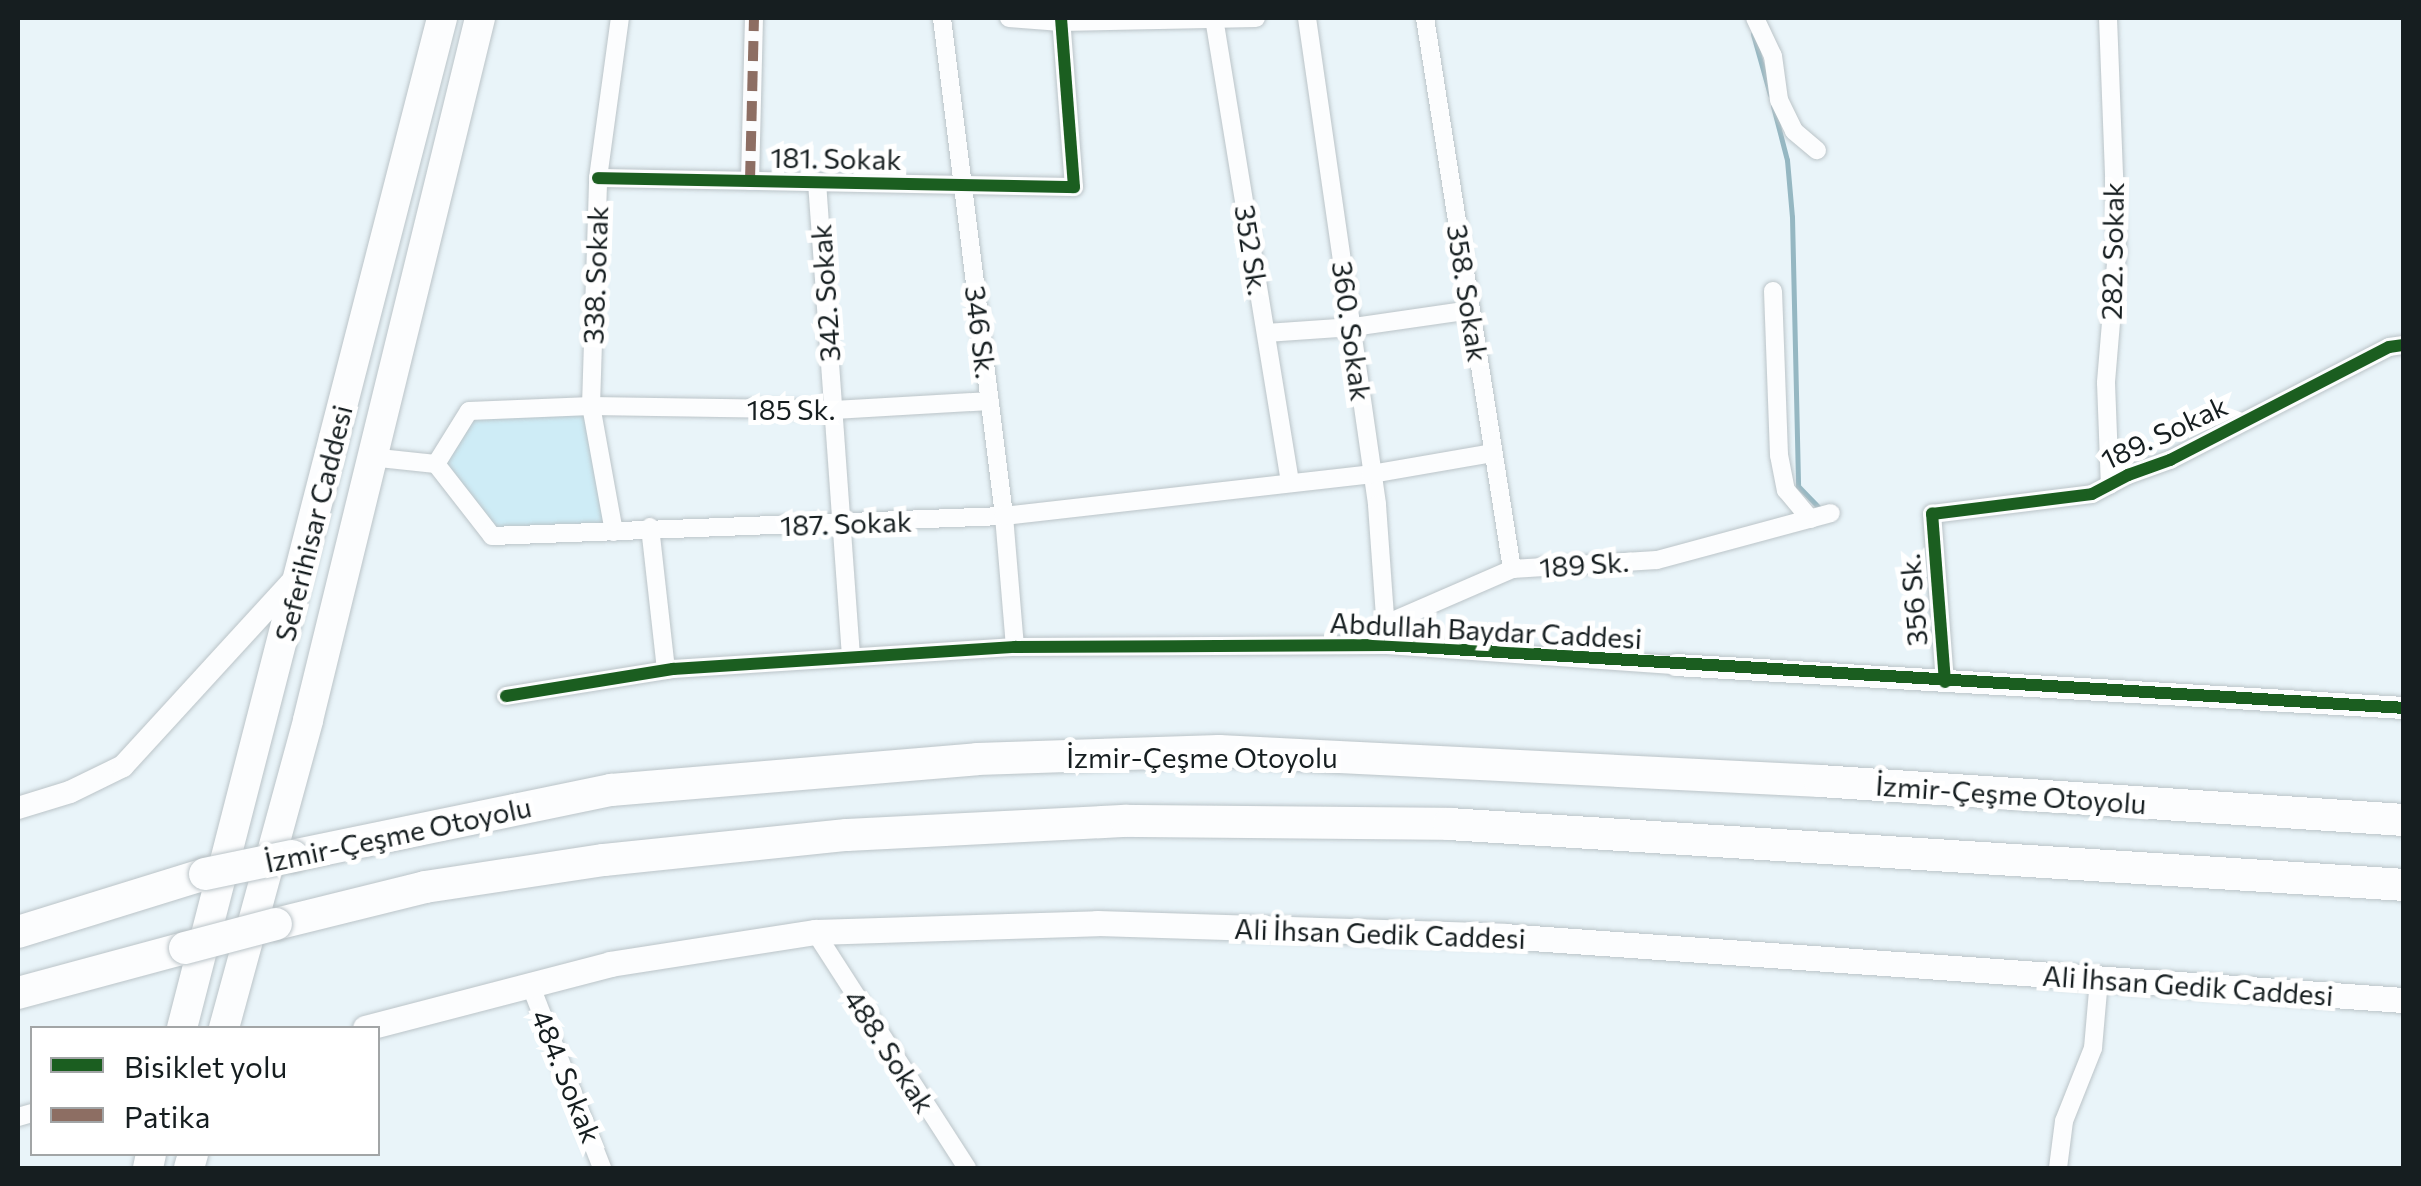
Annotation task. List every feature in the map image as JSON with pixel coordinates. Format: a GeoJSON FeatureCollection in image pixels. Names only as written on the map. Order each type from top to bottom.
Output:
{"type":"FeatureCollection","features":[{"type":"Feature","properties":{"kind":"highway","name":"Seferihisar Caddesi"},"geometry":{"type":"LineString","coordinates":[[183,1026],[442,18]]}},
{"type":"Feature","properties":{"kind":"highway","name":"Seferihisar Caddesi"},"geometry":{"type":"LineString","coordinates":[[225,1026],[308,720],[480,18]]}},
{"type":"Feature","properties":{"kind":"highway","name":"İzmir-Çeşme Otoyolu"},"geometry":{"type":"LineString","coordinates":[[18,932],[205,874],[612,790],[977,759],[1220,751],[1820,781],[2404,820]]}},
{"type":"Feature","properties":{"kind":"highway","name":"İzmir-Çeşme Otoyolu"},"geometry":{"type":"LineString","coordinates":[[18,996],[185,948],[425,887],[604,860],[847,834],[1127,821],[1449,824],[2404,885]]}},
{"type":"Feature","properties":{"kind":"highway"},"geometry":{"type":"LineString","coordinates":[[18,914],[205,874]]}},
{"type":"Feature","properties":{"kind":"main road","name":"Ali İhsan Gedik Caddesi"},"geometry":{"type":"LineString","coordinates":[[372,1026],[610,964],[815,932],[1097,924],[1485,935],[2404,1000]]}},
{"type":"Feature","properties":{"kind":"street","name":"338. Sokak"},"geometry":{"type":"LineString","coordinates":[[614,532],[591,406],[598,178],[620,18]]}},
{"type":"Feature","properties":{"kind":"street"},"geometry":{"type":"LineString","coordinates":[[750,181],[754,18]]}},
{"type":"Feature","properties":{"kind":"street","name":"346 Sk."},"geometry":{"type":"LineString","coordinates":[[942,18],[1004,516],[1014,647]]}},
{"type":"Feature","properties":{"kind":"street"},"geometry":{"type":"LineString","coordinates":[[1010,18],[1256,18]]}},
{"type":"Feature","properties":{"kind":"street","name":"352 Sk."},"geometry":{"type":"LineString","coordinates":[[1214,18],[1290,482]]}},
{"type":"Feature","properties":{"kind":"street","name":"360. Sokak"},"geometry":{"type":"LineString","coordinates":[[1307,18],[1372,474],[1387,645]]}},
{"type":"Feature","properties":{"kind":"street","name":"358. Sokak"},"geometry":{"type":"LineString","coordinates":[[1425,18],[1512,569]]}},
{"type":"Feature","properties":{"kind":"street"},"geometry":{"type":"LineString","coordinates":[[1756,18],[1773,56],[1779,100],[1794,131],[1817,150]]}},
{"type":"Feature","properties":{"kind":"street","name":"282. Sokak"},"geometry":{"type":"LineString","coordinates":[[2108,18],[2117,250],[2106,383],[2110,485]]}},
{"type":"Feature","properties":{"kind":"street","name":"181. Sokak"},"geometry":{"type":"LineString","coordinates":[[598,178],[1074,186],[1061,20]]}},
{"type":"Feature","properties":{"kind":"street","name":"342. Sokak"},"geometry":{"type":"LineString","coordinates":[[817,182],[851,657]]}},
{"type":"Feature","properties":{"kind":"street"},"geometry":{"type":"LineString","coordinates":[[1773,292],[1779,455],[1786,490],[1810,518]]}},
{"type":"Feature","properties":{"kind":"street"},"geometry":{"type":"LineString","coordinates":[[1266,332],[1352,327],[1471,310]]}},
{"type":"Feature","properties":{"kind":"street","name":"189. Sokak"},"geometry":{"type":"LineString","coordinates":[[1932,514],[2092,494],[2170,460],[2390,347],[2404,345]]}},
{"type":"Feature","properties":{"kind":"street","name":"185 Sk."},"geometry":{"type":"LineString","coordinates":[[436,464],[470,411],[591,406],[834,410],[990,402]]}},
{"type":"Feature","properties":{"kind":"street","name":"187. Sokak"},"geometry":{"type":"LineString","coordinates":[[436,464],[492,536],[1004,516],[1372,474],[1494,454]]}},
{"type":"Feature","properties":{"kind":"street"},"geometry":{"type":"LineString","coordinates":[[370,457],[436,464]]}},
{"type":"Feature","properties":{"kind":"street","name":"189 Sk."},"geometry":{"type":"LineString","coordinates":[[1512,569],[1657,560],[1831,513]]}},
{"type":"Feature","properties":{"kind":"street","name":"356 Sk."},"geometry":{"type":"LineString","coordinates":[[1932,514],[1945,682]]}},
{"type":"Feature","properties":{"kind":"street"},"geometry":{"type":"LineString","coordinates":[[650,528],[666,670]]}},
{"type":"Feature","properties":{"kind":"street"},"geometry":{"type":"LineString","coordinates":[[1388,623],[1512,569]]}},
{"type":"Feature","properties":{"kind":"street"},"geometry":{"type":"LineString","coordinates":[[18,808],[70,792],[123,766],[300,572]]}},
{"type":"Feature","properties":{"kind":"street","name":"Abdullah Baydar Caddesi"},"geometry":{"type":"LineString","coordinates":[[506,696],[666,670],[1014,647],[1387,645],[2404,708]]}},
{"type":"Feature","properties":{"kind":"street","name":"488. Sokak"},"geometry":{"type":"LineString","coordinates":[[815,932],[966,1168]]}},
{"type":"Feature","properties":{"kind":"street"},"geometry":{"type":"LineString","coordinates":[[2058,1168],[2064,1121],[2093,1048],[2099,979]]}},
{"type":"Feature","properties":{"kind":"street","name":"484. Sokak"},"geometry":{"type":"LineString","coordinates":[[530,984],[602,1168]]}},
{"type":"Feature","properties":{"kind":"shaded area"},"geometry":{"type":"Polygon","coordinates":[[[591,406],[614,532],[492,536],[436,464],[469,411],[591,406]]]}},
{"type":"Feature","properties":{"kind":"waterway"},"geometry":{"type":"LineString","coordinates":[[1753,34],[1770,95]]}},
{"type":"Feature","properties":{"kind":"waterway"},"geometry":{"type":"LineString","coordinates":[[1773,106],[1787,160],[1792,217],[1798,486],[1818,507]]}},
{"type":"Feature","properties":{"kind":"marked path"},"geometry":{"type":"LineString","coordinates":[[750,181],[754,18]]}},
{"type":"Feature","properties":{"kind":"cycle path"},"geometry":{"type":"LineString","coordinates":[[598,178],[1074,187],[1061,18]]}},
{"type":"Feature","properties":{"kind":"cycle path"},"geometry":{"type":"LineString","coordinates":[[1945,682],[1932,514],[2092,494],[2128,475],[2170,460],[2389,347],[2404,345]]}},
{"type":"Feature","properties":{"kind":"cycle path"},"geometry":{"type":"LineString","coordinates":[[506,696],[673,669],[1015,647],[1387,645],[2404,708]]}}]}
